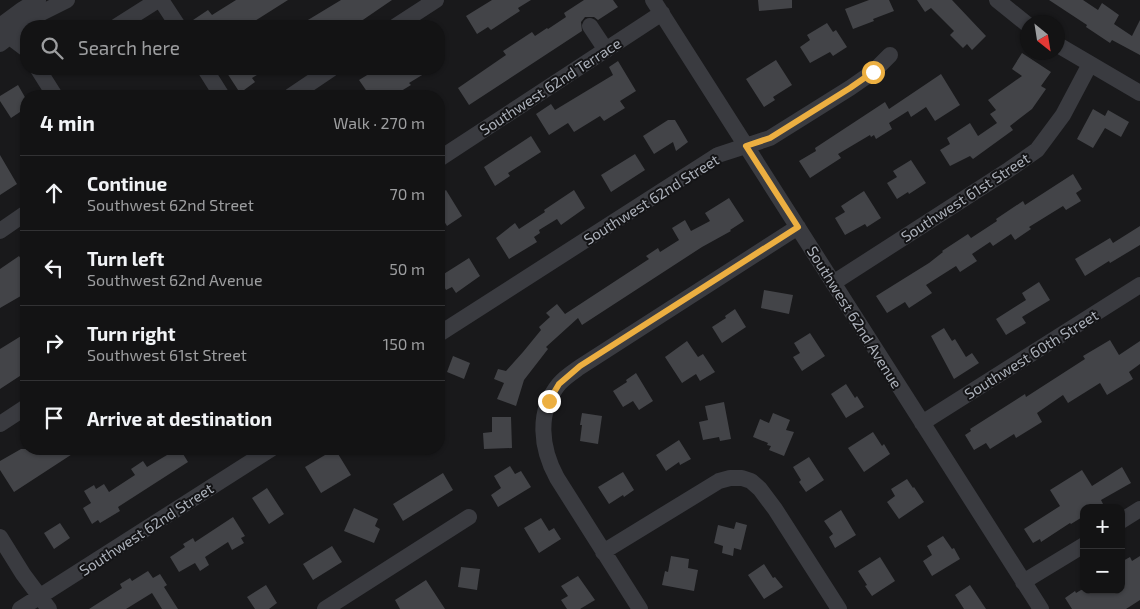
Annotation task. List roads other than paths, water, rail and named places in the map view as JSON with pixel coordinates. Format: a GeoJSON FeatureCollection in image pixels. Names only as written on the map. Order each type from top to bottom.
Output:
{"type":"FeatureCollection","features":[{"type":"Feature","properties":{"kind":"street"},"geometry":{"type":"LineString","coordinates":[[2,34],[23,8],[38,0]]}},
{"type":"Feature","properties":{"kind":"street"},"geometry":{"type":"LineString","coordinates":[[28,20],[67,0]]}},
{"type":"Feature","properties":{"kind":"street"},"geometry":{"type":"LineString","coordinates":[[405,20],[436,0]]}},
{"type":"Feature","properties":{"kind":"street"},"geometry":{"type":"LineString","coordinates":[[997,0],[1020,19]]}},
{"type":"Feature","properties":{"kind":"street"},"geometry":{"type":"LineString","coordinates":[[129,20],[165,2],[175,20]]}},
{"type":"Feature","properties":{"kind":"street","name":"Southwest 62nd Terrace"},"geometry":{"type":"LineString","coordinates":[[445,155],[606,50],[657,7]]}},
{"type":"Feature","properties":{"kind":"street","name":"Southwest 62nd Avenue"},"geometry":{"type":"LineString","coordinates":[[657,7],[1041,609]]}},
{"type":"Feature","properties":{"kind":"street"},"geometry":{"type":"LineString","coordinates":[[2,34],[20,24]]}},
{"type":"Feature","properties":{"kind":"street"},"geometry":{"type":"LineString","coordinates":[[590,26],[606,50]]}},
{"type":"Feature","properties":{"kind":"street"},"geometry":{"type":"LineString","coordinates":[[2,34],[20,45]]}},
{"type":"Feature","properties":{"kind":"street"},"geometry":{"type":"LineString","coordinates":[[1065,49],[1140,93]]}},
{"type":"Feature","properties":{"kind":"street","name":"Southwest 62nd Street"},"geometry":{"type":"LineString","coordinates":[[445,330],[718,155],[770,138],[873,72],[890,55]]}},
{"type":"Feature","properties":{"kind":"street","name":"Southwest 61st Street"},"geometry":{"type":"LineString","coordinates":[[833,283],[992,182],[1037,150],[1063,115],[1090,64]]}},
{"type":"Feature","properties":{"kind":"street"},"geometry":{"type":"LineString","coordinates":[[45,75],[52,90]]}},
{"type":"Feature","properties":{"kind":"street"},"geometry":{"type":"LineString","coordinates":[[209,75],[218,90]]}},
{"type":"Feature","properties":{"kind":"street"},"geometry":{"type":"LineString","coordinates":[[300,90],[322,75]]}},
{"type":"Feature","properties":{"kind":"street"},"geometry":{"type":"LineString","coordinates":[[0,232],[20,217]]}},
{"type":"Feature","properties":{"kind":"street"},"geometry":{"type":"LineString","coordinates":[[636,608],[557,478],[546,456],[543,428],[549,401],[559,384],[580,366],[798,227]]}},
{"type":"Feature","properties":{"kind":"street","name":"Southwest 60th Street"},"geometry":{"type":"LineString","coordinates":[[922,423],[1140,285]]}},
{"type":"Feature","properties":{"kind":"street"},"geometry":{"type":"LineString","coordinates":[[0,424],[20,411]]}},
{"type":"Feature","properties":{"kind":"street","name":"Southwest 62nd Street"},"geometry":{"type":"LineString","coordinates":[[20,609],[44,603],[262,455]]}},
{"type":"Feature","properties":{"kind":"street"},"geometry":{"type":"LineString","coordinates":[[603,552],[710,486],[730,478],[747,479],[760,489],[775,509],[839,609]]}},
{"type":"Feature","properties":{"kind":"street"},"geometry":{"type":"LineString","coordinates":[[1125,518],[1140,509]]}},
{"type":"Feature","properties":{"kind":"street"},"geometry":{"type":"LineString","coordinates":[[325,609],[469,517]]}},
{"type":"Feature","properties":{"kind":"street"},"geometry":{"type":"LineString","coordinates":[[0,537],[44,603]]}},
{"type":"Feature","properties":{"kind":"street"},"geometry":{"type":"LineString","coordinates":[[1024,582],[1080,547]]}}]}
